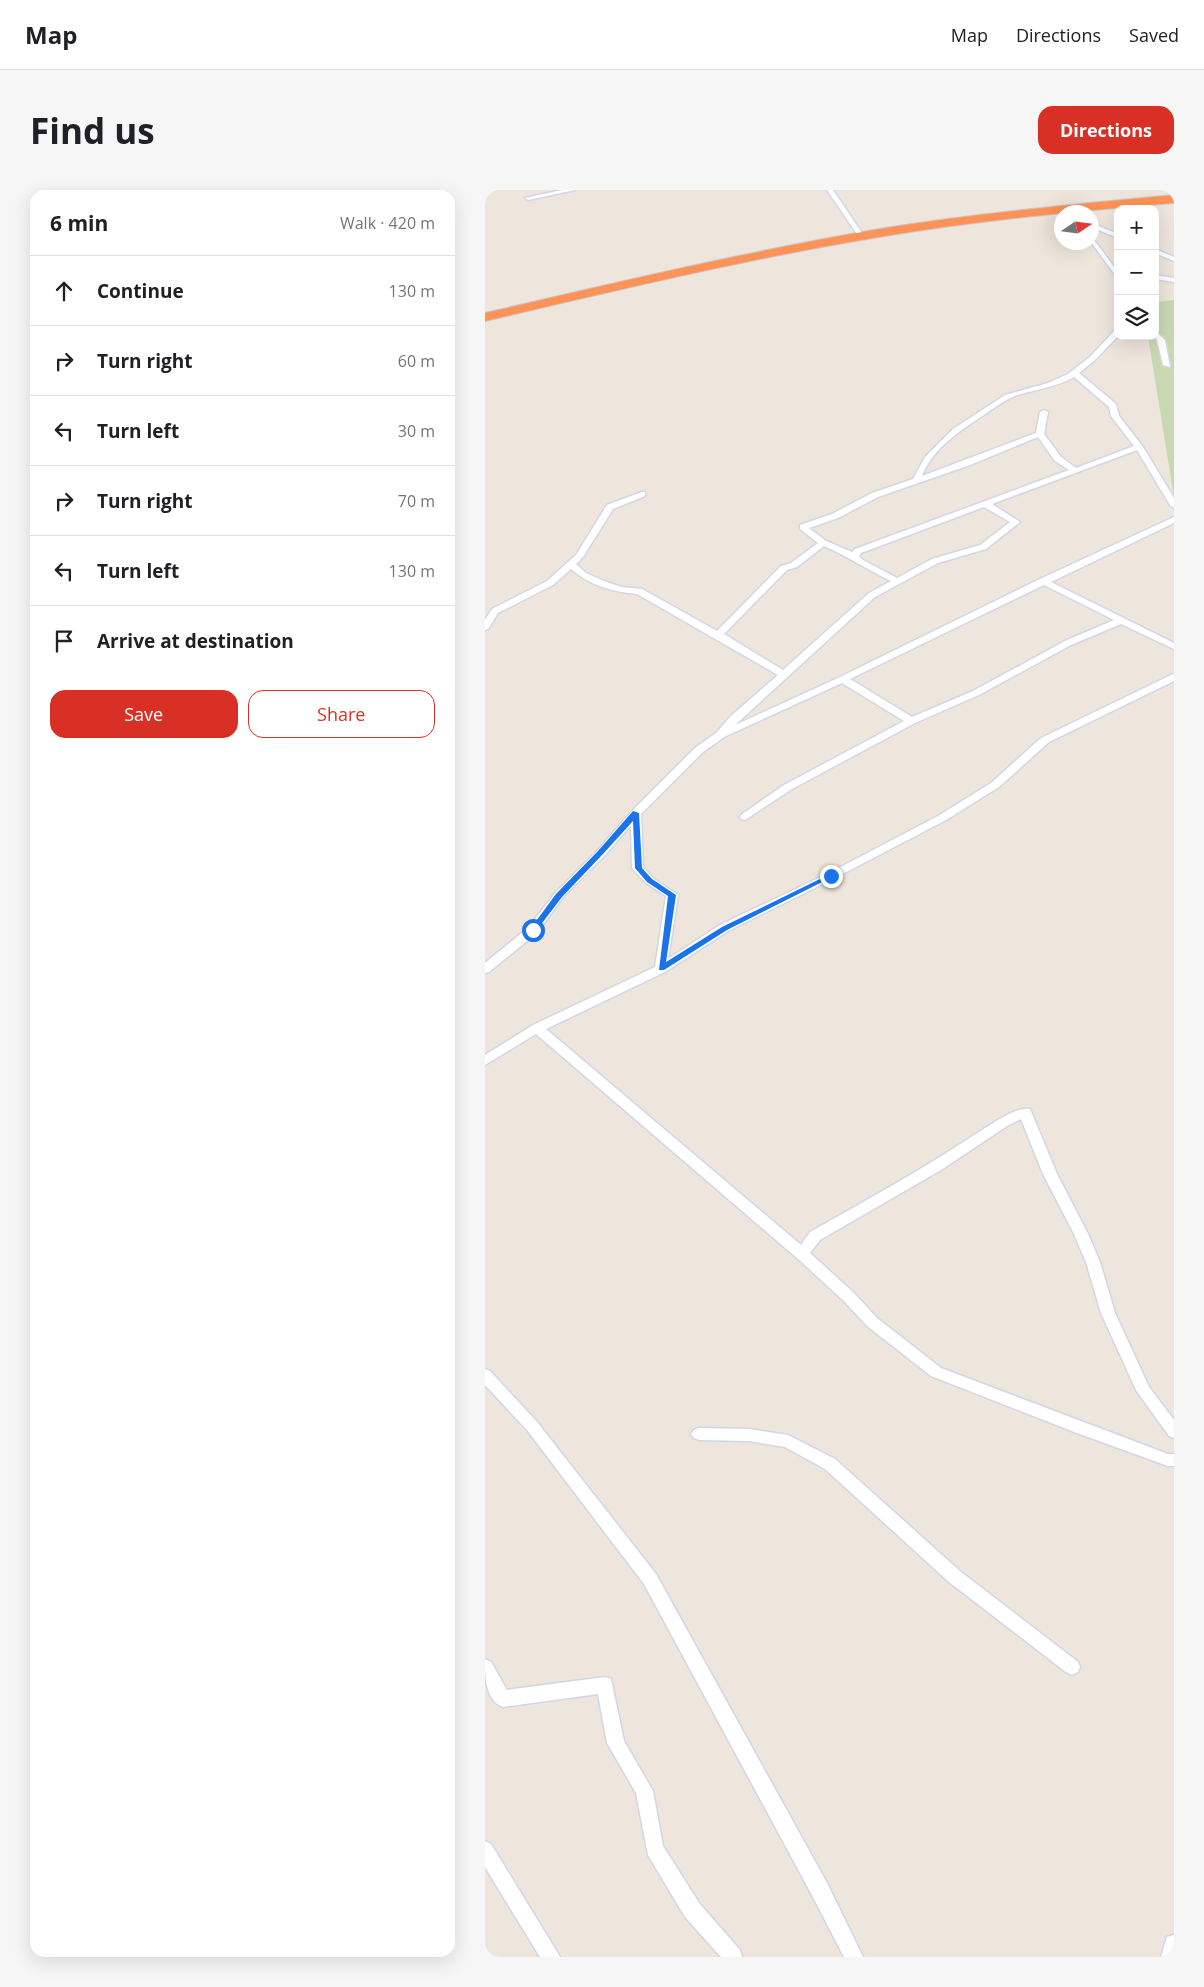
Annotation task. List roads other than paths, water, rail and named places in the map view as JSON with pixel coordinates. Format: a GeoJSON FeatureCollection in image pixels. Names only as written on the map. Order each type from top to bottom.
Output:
{"type":"FeatureCollection","features":[{"type":"Feature","properties":{"kind":"highway"},"geometry":{"type":"LineString","coordinates":[[1099,208],[1174,199]]}},
{"type":"Feature","properties":{"kind":"highway"},"geometry":{"type":"LineString","coordinates":[[485,317],[617,285],[861,236],[950,223],[1054,213]]}},
{"type":"Feature","properties":{"kind":"street"},"geometry":{"type":"LineString","coordinates":[[528,198],[573,190]]}},
{"type":"Feature","properties":{"kind":"street"},"geometry":{"type":"LineString","coordinates":[[830,190],[861,236]]}},
{"type":"Feature","properties":{"kind":"street"},"geometry":{"type":"LineString","coordinates":[[1099,228],[1114,234]]}},
{"type":"Feature","properties":{"kind":"street"},"geometry":{"type":"LineString","coordinates":[[1099,249],[1114,270]]}},
{"type":"Feature","properties":{"kind":"street"},"geometry":{"type":"LineString","coordinates":[[1159,253],[1174,259]]}},
{"type":"Feature","properties":{"kind":"street"},"geometry":{"type":"LineString","coordinates":[[1159,278],[1174,280]]}},
{"type":"Feature","properties":{"kind":"street"},"geometry":{"type":"LineString","coordinates":[[916,481],[919,472],[939,445],[972,419],[1009,396],[1062,381],[1102,351],[1114,337]]}},
{"type":"Feature","properties":{"kind":"street"},"geometry":{"type":"LineString","coordinates":[[1159,338],[1167,365]]}},
{"type":"Feature","properties":{"kind":"street"},"geometry":{"type":"LineString","coordinates":[[1074,373],[1113,406],[1115,416],[1139,447],[1174,505]]}},
{"type":"Feature","properties":{"kind":"street"},"geometry":{"type":"LineString","coordinates":[[1044,412],[1040,434],[1059,459],[1074,470]]}},
{"type":"Feature","properties":{"kind":"street"},"geometry":{"type":"LineString","coordinates":[[897,581],[860,562],[854,556],[830,544],[823,543],[803,527],[835,516],[875,495],[1040,434]]}},
{"type":"Feature","properties":{"kind":"street"},"geometry":{"type":"LineString","coordinates":[[854,556],[858,551],[1139,447]]}},
{"type":"Feature","properties":{"kind":"street"},"geometry":{"type":"LineString","coordinates":[[485,627],[495,611],[550,583],[579,557],[610,507],[642,494]]}},
{"type":"Feature","properties":{"kind":"street"},"geometry":{"type":"LineString","coordinates":[[720,736],[735,718],[872,595],[935,561],[983,547],[1017,522],[985,504]]}},
{"type":"Feature","properties":{"kind":"street"},"geometry":{"type":"LineString","coordinates":[[485,969],[533,930],[559,895],[601,853],[636,813],[699,750],[720,736],[1174,520]]}},
{"type":"Feature","properties":{"kind":"street"},"geometry":{"type":"LineString","coordinates":[[718,635],[784,568],[795,565],[823,543]]}},
{"type":"Feature","properties":{"kind":"street"},"geometry":{"type":"LineString","coordinates":[[571,564],[583,575],[601,583],[621,590],[639,591],[784,674]]}},
{"type":"Feature","properties":{"kind":"street"},"geometry":{"type":"LineString","coordinates":[[1043,581],[1173,646]]}},
{"type":"Feature","properties":{"kind":"street"},"geometry":{"type":"LineString","coordinates":[[745,817],[788,787],[911,720],[976,693],[1068,643],[1122,620]]}},
{"type":"Feature","properties":{"kind":"street"},"geometry":{"type":"LineString","coordinates":[[485,1061],[537,1028],[661,969],[724,928],[831,876],[942,818],[995,785],[1045,740],[1174,677]]}},
{"type":"Feature","properties":{"kind":"street"},"geometry":{"type":"LineString","coordinates":[[843,679],[911,720]]}},
{"type":"Feature","properties":{"kind":"street"},"geometry":{"type":"LineString","coordinates":[[636,813],[638,868],[650,881],[672,895],[661,969]]}},
{"type":"Feature","properties":{"kind":"street"},"geometry":{"type":"LineString","coordinates":[[537,1028],[803,1254],[849,1297],[872,1322],[936,1372],[1082,1429],[1168,1460],[1174,1460]]}},
{"type":"Feature","properties":{"kind":"street"},"geometry":{"type":"LineString","coordinates":[[803,1254],[815,1236],[936,1167],[1001,1123],[1025,1112],[1050,1174],[1084,1241],[1108,1312],[1143,1390],[1174,1432]]}},
{"type":"Feature","properties":{"kind":"street"},"geometry":{"type":"LineString","coordinates":[[485,1374],[532,1426],[650,1579],[820,1890],[854,1957]]}},
{"type":"Feature","properties":{"kind":"street"},"geometry":{"type":"LineString","coordinates":[[699,1434],[749,1436],[788,1441],[830,1464],[955,1577],[1072,1667]]}},
{"type":"Feature","properties":{"kind":"street"},"geometry":{"type":"LineString","coordinates":[[485,1667],[503,1699],[605,1684],[616,1743],[643,1791],[653,1849],[692,1910],[733,1957]]}},
{"type":"Feature","properties":{"kind":"street"},"geometry":{"type":"LineString","coordinates":[[485,1850],[551,1957]]}},
{"type":"Feature","properties":{"kind":"street"},"geometry":{"type":"LineString","coordinates":[[1170,1957],[1174,1944]]}}]}
